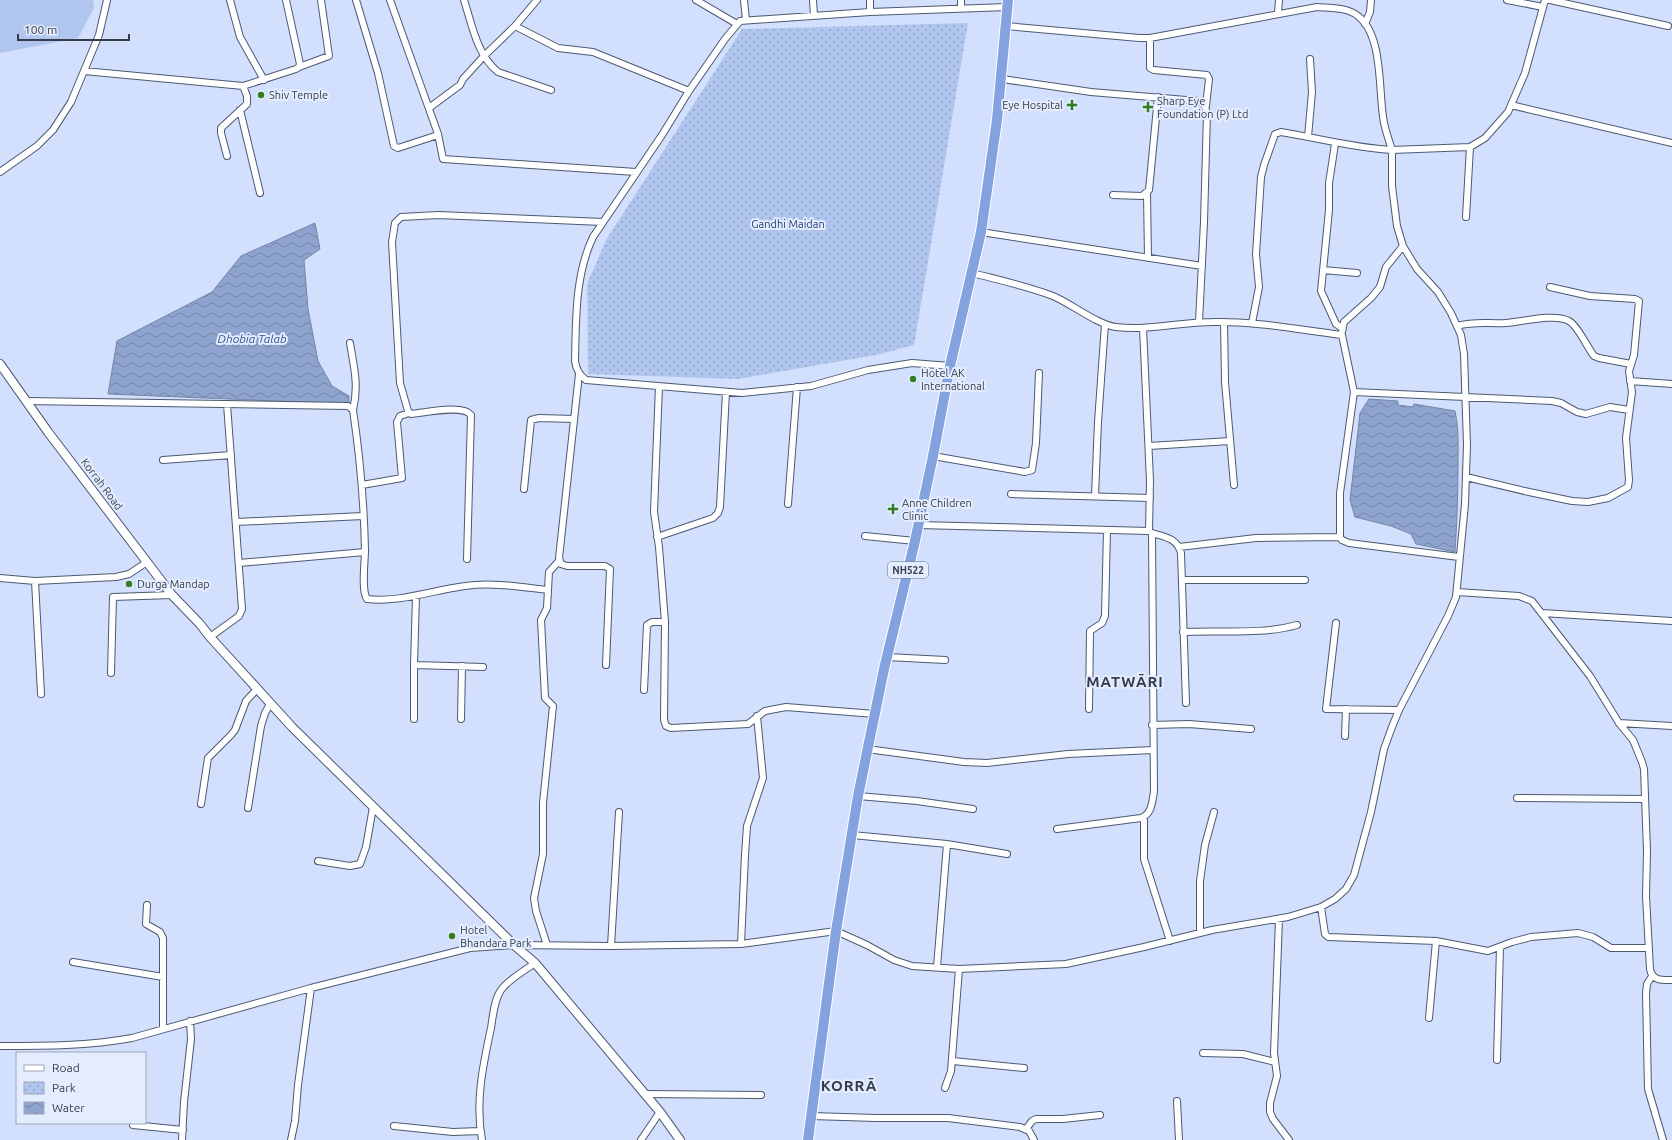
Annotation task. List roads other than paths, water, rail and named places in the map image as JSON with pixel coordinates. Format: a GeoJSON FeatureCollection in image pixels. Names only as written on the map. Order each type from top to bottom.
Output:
{"type":"FeatureCollection","features":[{"type":"Feature","properties":{"kind":"highway","name":"NH522"},"geometry":{"type":"LineString","coordinates":[[808,1140],[836,931],[858,796],[887,657],[915,541],[950,366],[981,232],[1002,79],[1008,3]]}},
{"type":"Feature","properties":{"kind":"main road","name":"Korrah Road"},"geometry":{"type":"LineString","coordinates":[[0,364],[48,432],[172,595],[191,614],[292,727],[535,964],[660,1112],[680,1140]]}},
{"type":"Feature","properties":{"kind":"street"},"geometry":{"type":"LineString","coordinates":[[0,172],[37,146],[53,130],[71,102],[99,35],[107,0]]}},
{"type":"Feature","properties":{"kind":"street"},"geometry":{"type":"LineString","coordinates":[[230,0],[240,37],[264,80]]}},
{"type":"Feature","properties":{"kind":"street"},"geometry":{"type":"LineString","coordinates":[[286,0],[300,64],[299,67]]}},
{"type":"Feature","properties":{"kind":"street"},"geometry":{"type":"LineString","coordinates":[[84,71],[243,86],[264,80],[328,56],[321,0]]}},
{"type":"Feature","properties":{"kind":"street"},"geometry":{"type":"LineString","coordinates":[[356,0],[378,73],[394,146],[398,148],[438,135]]}},
{"type":"Feature","properties":{"kind":"street"},"geometry":{"type":"LineString","coordinates":[[390,0],[438,135],[443,159],[636,172]]}},
{"type":"Feature","properties":{"kind":"street"},"geometry":{"type":"LineString","coordinates":[[464,0],[484,56],[492,66],[498,72],[551,90]]}},
{"type":"Feature","properties":{"kind":"street"},"geometry":{"type":"LineString","coordinates":[[429,108],[460,85],[463,79],[537,0]]}},
{"type":"Feature","properties":{"kind":"street"},"geometry":{"type":"LineString","coordinates":[[696,0],[703,2],[737,24]]}},
{"type":"Feature","properties":{"kind":"street"},"geometry":{"type":"LineString","coordinates":[[744,0],[746,20]]}},
{"type":"Feature","properties":{"kind":"street"},"geometry":{"type":"LineString","coordinates":[[813,0],[814,16]]}},
{"type":"Feature","properties":{"kind":"street"},"geometry":{"type":"LineString","coordinates":[[870,0],[870,12]]}},
{"type":"Feature","properties":{"kind":"street"},"geometry":{"type":"LineString","coordinates":[[961,0],[961,8]]}},
{"type":"Feature","properties":{"kind":"street"},"geometry":{"type":"LineString","coordinates":[[1278,13],[1279,0]]}},
{"type":"Feature","properties":{"kind":"street"},"geometry":{"type":"LineString","coordinates":[[1365,24],[1370,12],[1370,0]]}},
{"type":"Feature","properties":{"kind":"street"},"geometry":{"type":"LineString","coordinates":[[1507,0],[1543,7]]}},
{"type":"Feature","properties":{"kind":"street"},"geometry":{"type":"LineString","coordinates":[[1252,323],[1259,287],[1259,273],[1256,254],[1260,189],[1264,165],[1273,136],[1276,133],[1281,132],[1335,144],[1392,150],[1470,147],[1479,143],[1508,112],[1525,74],[1545,0]]}},
{"type":"Feature","properties":{"kind":"street"},"geometry":{"type":"LineString","coordinates":[[1550,0],[1668,26]]}},
{"type":"Feature","properties":{"kind":"street"},"geometry":{"type":"LineString","coordinates":[[950,366],[912,363],[868,370],[811,386],[742,393],[593,382],[586,380],[579,374],[574,361],[577,306],[581,272],[586,253],[602,222],[658,141],[689,91],[737,24],[746,20],[961,8],[1008,3]]}},
{"type":"Feature","properties":{"kind":"street"},"geometry":{"type":"LineString","coordinates":[[0,1046],[92,1044],[132,1038],[311,988],[470,948],[514,945],[611,946],[741,944],[836,931],[868,945],[894,960],[912,966],[959,969],[1066,964],[1200,933],[1279,919],[1321,908],[1335,899],[1346,889],[1354,875],[1367,827],[1384,749],[1399,710],[1448,616],[1456,592],[1465,504],[1468,445],[1464,354],[1461,335],[1451,313],[1438,292],[1418,269],[1403,246],[1397,226],[1392,186],[1392,150],[1384,124],[1377,60],[1372,36],[1365,24],[1357,15],[1350,11],[1317,7],[1278,13],[1150,38],[1006,26]]}},
{"type":"Feature","properties":{"kind":"street"},"geometry":{"type":"LineString","coordinates":[[514,26],[558,48],[593,52],[689,91]]}},
{"type":"Feature","properties":{"kind":"street"},"geometry":{"type":"LineString","coordinates":[[1150,38],[1150,68],[1154,70],[1207,75],[1209,79],[1206,106],[1207,114],[1199,322]]}},
{"type":"Feature","properties":{"kind":"street"},"geometry":{"type":"LineString","coordinates":[[1308,137],[1312,92],[1310,59]]}},
{"type":"Feature","properties":{"kind":"street"},"geometry":{"type":"LineString","coordinates":[[1002,79],[1091,92],[1198,100],[1206,106]]}},
{"type":"Feature","properties":{"kind":"street"},"geometry":{"type":"LineString","coordinates":[[227,156],[221,133],[222,128],[248,101],[243,86]]}},
{"type":"Feature","properties":{"kind":"street"},"geometry":{"type":"LineString","coordinates":[[1148,258],[1147,193],[1150,186],[1158,97]]}},
{"type":"Feature","properties":{"kind":"street"},"geometry":{"type":"LineString","coordinates":[[1511,105],[1672,144]]}},
{"type":"Feature","properties":{"kind":"street"},"geometry":{"type":"LineString","coordinates":[[240,110],[260,193]]}},
{"type":"Feature","properties":{"kind":"street"},"geometry":{"type":"LineString","coordinates":[[1335,144],[1328,183],[1329,210],[1321,291],[1336,324],[1342,328]]}},
{"type":"Feature","properties":{"kind":"street"},"geometry":{"type":"LineString","coordinates":[[1466,217],[1470,147]]}},
{"type":"Feature","properties":{"kind":"street"},"geometry":{"type":"LineString","coordinates":[[1113,195],[1138,196],[1147,193]]}},
{"type":"Feature","properties":{"kind":"street"},"geometry":{"type":"LineString","coordinates":[[409,413],[400,383],[392,242],[394,227],[398,219],[438,215],[602,222]]}},
{"type":"Feature","properties":{"kind":"street"},"geometry":{"type":"LineString","coordinates":[[981,232],[1202,266]]}},
{"type":"Feature","properties":{"kind":"street"},"geometry":{"type":"LineString","coordinates":[[1403,246],[1386,266],[1380,288],[1344,322],[1342,328],[1342,335],[1354,392],[1340,493],[1340,536],[1342,540],[1349,543],[1459,557]]}},
{"type":"Feature","properties":{"kind":"street"},"geometry":{"type":"LineString","coordinates":[[1323,270],[1358,273]]}},
{"type":"Feature","properties":{"kind":"street"},"geometry":{"type":"LineString","coordinates":[[972,273],[1032,289],[1054,297],[1074,306],[1105,324],[1114,327],[1143,328],[1199,322],[1224,322],[1252,323],[1342,335]]}},
{"type":"Feature","properties":{"kind":"street"},"geometry":{"type":"LineString","coordinates":[[1466,477],[1572,501],[1588,502],[1608,498],[1625,490],[1629,485],[1626,438],[1632,392],[1629,371],[1634,355],[1638,322],[1638,300],[1590,296],[1550,287]]}},
{"type":"Feature","properties":{"kind":"street"},"geometry":{"type":"LineString","coordinates":[[1457,326],[1475,322],[1504,323],[1533,318],[1567,320],[1573,324],[1596,357],[1631,364]]}},
{"type":"Feature","properties":{"kind":"street"},"geometry":{"type":"LineString","coordinates":[[1224,322],[1224,360],[1234,485]]}},
{"type":"Feature","properties":{"kind":"street"},"geometry":{"type":"LineString","coordinates":[[1095,496],[1105,324]]}},
{"type":"Feature","properties":{"kind":"street"},"geometry":{"type":"LineString","coordinates":[[1057,829],[1133,820],[1144,817],[1149,811],[1153,797],[1149,446],[1143,328]]}},
{"type":"Feature","properties":{"kind":"street"},"geometry":{"type":"LineString","coordinates":[[350,343],[357,390],[353,410],[362,485],[365,552],[364,592],[367,599],[416,596],[476,584],[491,584],[548,590]]}},
{"type":"Feature","properties":{"kind":"street"},"geometry":{"type":"LineString","coordinates":[[933,456],[1025,472],[1032,470],[1036,442],[1039,373]]}},
{"type":"Feature","properties":{"kind":"street"},"geometry":{"type":"LineString","coordinates":[[547,945],[536,911],[534,898],[543,854],[543,804],[553,706],[545,698],[540,624],[547,608],[550,570],[559,561],[579,374]]}},
{"type":"Feature","properties":{"kind":"street"},"geometry":{"type":"LineString","coordinates":[[1630,381],[1672,384]]}},
{"type":"Feature","properties":{"kind":"street"},"geometry":{"type":"LineString","coordinates":[[659,386],[654,512],[665,622],[664,720],[666,726],[671,728],[748,724],[757,716],[770,709],[786,707],[875,714]]}},
{"type":"Feature","properties":{"kind":"street"},"geometry":{"type":"LineString","coordinates":[[788,504],[798,387]]}},
{"type":"Feature","properties":{"kind":"street"},"geometry":{"type":"LineString","coordinates":[[657,537],[713,518],[718,513],[720,507],[726,392]]}},
{"type":"Feature","properties":{"kind":"street"},"geometry":{"type":"LineString","coordinates":[[1354,392],[1558,402],[1577,412],[1586,414],[1613,407],[1629,410]]}},
{"type":"Feature","properties":{"kind":"street"},"geometry":{"type":"LineString","coordinates":[[26,401],[346,405],[353,410]]}},
{"type":"Feature","properties":{"kind":"street"},"geometry":{"type":"LineString","coordinates":[[210,637],[241,613],[239,563],[227,404]]}},
{"type":"Feature","properties":{"kind":"street"},"geometry":{"type":"LineString","coordinates":[[362,485],[399,480],[402,478],[397,422],[400,416],[409,413],[415,414],[450,410],[468,411],[471,414],[467,559]]}},
{"type":"Feature","properties":{"kind":"street"},"geometry":{"type":"LineString","coordinates":[[524,489],[531,420],[539,418],[574,419]]}},
{"type":"Feature","properties":{"kind":"street"},"geometry":{"type":"LineString","coordinates":[[1149,446],[1230,441]]}},
{"type":"Feature","properties":{"kind":"street"},"geometry":{"type":"LineString","coordinates":[[163,460],[231,455]]}},
{"type":"Feature","properties":{"kind":"street"},"geometry":{"type":"LineString","coordinates":[[1011,494],[1150,498]]}},
{"type":"Feature","properties":{"kind":"street"},"geometry":{"type":"LineString","coordinates":[[236,522],[363,516]]}},
{"type":"Feature","properties":{"kind":"street"},"geometry":{"type":"LineString","coordinates":[[918,525],[1150,532],[1174,540],[1179,547],[1182,580],[1186,703]]}},
{"type":"Feature","properties":{"kind":"street"},"geometry":{"type":"LineString","coordinates":[[1089,709],[1090,631],[1102,623],[1105,616],[1107,530]]}},
{"type":"Feature","properties":{"kind":"street"},"geometry":{"type":"LineString","coordinates":[[865,536],[915,541]]}},
{"type":"Feature","properties":{"kind":"street"},"geometry":{"type":"LineString","coordinates":[[1179,547],[1256,538],[1340,536]]}},
{"type":"Feature","properties":{"kind":"street"},"geometry":{"type":"LineString","coordinates":[[239,563],[365,552]]}},
{"type":"Feature","properties":{"kind":"street"},"geometry":{"type":"LineString","coordinates":[[559,561],[567,566],[605,566],[610,569],[606,665]]}},
{"type":"Feature","properties":{"kind":"street"},"geometry":{"type":"LineString","coordinates":[[0,578],[35,581],[122,576],[147,562]]}},
{"type":"Feature","properties":{"kind":"street"},"geometry":{"type":"LineString","coordinates":[[1182,580],[1306,580]]}},
{"type":"Feature","properties":{"kind":"street"},"geometry":{"type":"LineString","coordinates":[[35,581],[41,694]]}},
{"type":"Feature","properties":{"kind":"street"},"geometry":{"type":"LineString","coordinates":[[1456,592],[1519,596],[1532,601],[1590,676],[1619,723],[1633,740],[1642,762],[1645,799],[1647,851],[1646,896],[1650,969],[1652,976],[1658,979],[1672,980]]}},
{"type":"Feature","properties":{"kind":"street"},"geometry":{"type":"LineString","coordinates":[[111,673],[112,597],[172,595]]}},
{"type":"Feature","properties":{"kind":"street"},"geometry":{"type":"LineString","coordinates":[[414,719],[416,596]]}},
{"type":"Feature","properties":{"kind":"street"},"geometry":{"type":"LineString","coordinates":[[1542,613],[1672,621]]}},
{"type":"Feature","properties":{"kind":"street"},"geometry":{"type":"LineString","coordinates":[[644,690],[647,625],[650,622],[665,622]]}},
{"type":"Feature","properties":{"kind":"street"},"geometry":{"type":"LineString","coordinates":[[1336,623],[1326,709],[1399,710]]}},
{"type":"Feature","properties":{"kind":"street"},"geometry":{"type":"LineString","coordinates":[[1183,632],[1215,630],[1268,631],[1298,625]]}},
{"type":"Feature","properties":{"kind":"street"},"geometry":{"type":"LineString","coordinates":[[887,657],[945,660]]}},
{"type":"Feature","properties":{"kind":"street"},"geometry":{"type":"LineString","coordinates":[[414,665],[482,667]]}},
{"type":"Feature","properties":{"kind":"street"},"geometry":{"type":"LineString","coordinates":[[461,719],[462,666]]}},
{"type":"Feature","properties":{"kind":"street"},"geometry":{"type":"LineString","coordinates":[[201,804],[208,758],[231,735],[246,701],[257,689]]}},
{"type":"Feature","properties":{"kind":"street"},"geometry":{"type":"LineString","coordinates":[[248,808],[261,726],[264,713],[270,704]]}},
{"type":"Feature","properties":{"kind":"street"},"geometry":{"type":"LineString","coordinates":[[1345,736],[1346,709]]}},
{"type":"Feature","properties":{"kind":"street"},"geometry":{"type":"LineString","coordinates":[[741,944],[747,826],[763,778],[757,716]]}},
{"type":"Feature","properties":{"kind":"street"},"geometry":{"type":"LineString","coordinates":[[1619,723],[1672,726]]}},
{"type":"Feature","properties":{"kind":"street"},"geometry":{"type":"LineString","coordinates":[[1152,725],[1177,724],[1251,729]]}},
{"type":"Feature","properties":{"kind":"street"},"geometry":{"type":"LineString","coordinates":[[867,749],[964,762],[987,763],[1063,755],[1153,750]]}},
{"type":"Feature","properties":{"kind":"street"},"geometry":{"type":"LineString","coordinates":[[858,796],[918,801],[973,809]]}},
{"type":"Feature","properties":{"kind":"street"},"geometry":{"type":"LineString","coordinates":[[1517,798],[1645,799]]}},
{"type":"Feature","properties":{"kind":"street"},"geometry":{"type":"LineString","coordinates":[[318,861],[350,866],[360,864],[366,847],[373,807]]}},
{"type":"Feature","properties":{"kind":"street"},"geometry":{"type":"LineString","coordinates":[[611,946],[619,812]]}},
{"type":"Feature","properties":{"kind":"street"},"geometry":{"type":"LineString","coordinates":[[1200,933],[1200,881],[1205,845],[1214,812]]}},
{"type":"Feature","properties":{"kind":"street"},"geometry":{"type":"LineString","coordinates":[[1144,817],[1144,860],[1170,941]]}},
{"type":"Feature","properties":{"kind":"street"},"geometry":{"type":"LineString","coordinates":[[852,835],[947,844],[1007,854]]}},
{"type":"Feature","properties":{"kind":"street"},"geometry":{"type":"LineString","coordinates":[[937,967],[947,844]]}},
{"type":"Feature","properties":{"kind":"street"},"geometry":{"type":"LineString","coordinates":[[147,905],[146,924],[160,932],[163,938],[163,1029]]}},
{"type":"Feature","properties":{"kind":"street"},"geometry":{"type":"LineString","coordinates":[[1321,908],[1325,934],[1328,937],[1436,941],[1484,951],[1491,951],[1512,942],[1531,937],[1578,933],[1593,937],[1611,948],[1649,948]]}},
{"type":"Feature","properties":{"kind":"street"},"geometry":{"type":"LineString","coordinates":[[1279,919],[1274,1053],[1277,1076],[1270,1103],[1270,1112],[1273,1119],[1288,1140]]}},
{"type":"Feature","properties":{"kind":"street"},"geometry":{"type":"LineString","coordinates":[[1429,1018],[1436,941]]}},
{"type":"Feature","properties":{"kind":"street"},"geometry":{"type":"LineString","coordinates":[[1496,1060],[1500,947]]}},
{"type":"Feature","properties":{"kind":"street"},"geometry":{"type":"LineString","coordinates":[[73,962],[163,977]]}},
{"type":"Feature","properties":{"kind":"street"},"geometry":{"type":"LineString","coordinates":[[482,1140],[480,1131],[480,1090],[483,1065],[498,996],[506,984],[535,964]]}},
{"type":"Feature","properties":{"kind":"street"},"geometry":{"type":"LineString","coordinates":[[945,1088],[950,1078],[952,1061],[959,969]]}},
{"type":"Feature","properties":{"kind":"street"},"geometry":{"type":"LineString","coordinates":[[1652,976],[1647,984],[1646,993],[1648,1089],[1663,1140]]}},
{"type":"Feature","properties":{"kind":"street"},"geometry":{"type":"LineString","coordinates":[[291,1140],[295,1121],[298,1085],[311,988]]}},
{"type":"Feature","properties":{"kind":"street"},"geometry":{"type":"LineString","coordinates":[[182,1140],[185,1089],[191,1039],[190,1021]]}},
{"type":"Feature","properties":{"kind":"street"},"geometry":{"type":"LineString","coordinates":[[1203,1053],[1243,1054],[1275,1062]]}},
{"type":"Feature","properties":{"kind":"street"},"geometry":{"type":"LineString","coordinates":[[952,1061],[1024,1068]]}},
{"type":"Feature","properties":{"kind":"street"},"geometry":{"type":"LineString","coordinates":[[644,1094],[761,1095]]}},
{"type":"Feature","properties":{"kind":"street"},"geometry":{"type":"LineString","coordinates":[[1177,1101],[1179,1140]]}},
{"type":"Feature","properties":{"kind":"street"},"geometry":{"type":"LineString","coordinates":[[641,1140],[660,1112]]}},
{"type":"Feature","properties":{"kind":"street"},"geometry":{"type":"LineString","coordinates":[[1026,1129],[1032,1121],[1036,1119],[1063,1119],[1100,1115]]}},
{"type":"Feature","properties":{"kind":"street"},"geometry":{"type":"LineString","coordinates":[[811,1116],[948,1118],[1026,1129],[1032,1134],[1034,1140]]}},
{"type":"Feature","properties":{"kind":"street"},"geometry":{"type":"LineString","coordinates":[[134,1125],[183,1130]]}},
{"type":"Feature","properties":{"kind":"street"},"geometry":{"type":"LineString","coordinates":[[394,1126],[453,1132],[480,1131]]}},
{"type":"Feature","properties":{"kind":"water","name":"Dhobia Talab"},"geometry":{"type":"Polygon","coordinates":[[[315,223],[320,249],[304,260],[308,309],[318,361],[332,386],[349,396],[349,404],[108,394],[117,341],[212,292],[241,256],[315,223]]]}},
{"type":"Feature","properties":{"kind":"water"},"geometry":{"type":"Polygon","coordinates":[[[1369,399],[1398,401],[1398,405],[1413,407],[1414,404],[1455,411],[1458,445],[1458,497],[1455,552],[1416,544],[1411,534],[1391,526],[1355,517],[1350,500],[1360,413],[1369,399]]]}},
{"type":"Feature","properties":{"kind":"place","name":"Shiv Temple"},"geometry":{"type":"Point","coordinates":[261,95]}},
{"type":"Feature","properties":{"kind":"place","name":"Eye Hospital"},"geometry":{"type":"Point","coordinates":[1072,105]}},
{"type":"Feature","properties":{"kind":"place","name":"Sharp Eye Foundation (P) Ltd"},"geometry":{"type":"Point","coordinates":[1148,107]}},
{"type":"Feature","properties":{"kind":"place","name":"Hotel AK International"},"geometry":{"type":"Point","coordinates":[913,379]}},
{"type":"Feature","properties":{"kind":"place","name":"Anne Children Clinic"},"geometry":{"type":"Point","coordinates":[893,509]}},
{"type":"Feature","properties":{"kind":"place","name":"Durga Mandap"},"geometry":{"type":"Point","coordinates":[129,584]}},
{"type":"Feature","properties":{"kind":"place","name":"Hotel Bhandara Park"},"geometry":{"type":"Point","coordinates":[452,936]}},
{"type":"Feature","properties":{"kind":"district","name":"MATWĀRI"},"geometry":{"type":"Point","coordinates":[1125,681]}},
{"type":"Feature","properties":{"kind":"district","name":"KORRĀ"},"geometry":{"type":"Point","coordinates":[849,1085]}},
{"type":"Feature","properties":{"kind":"park label","name":"Gandhi Maidan"},"geometry":{"type":"Point","coordinates":[788,224]}}]}
